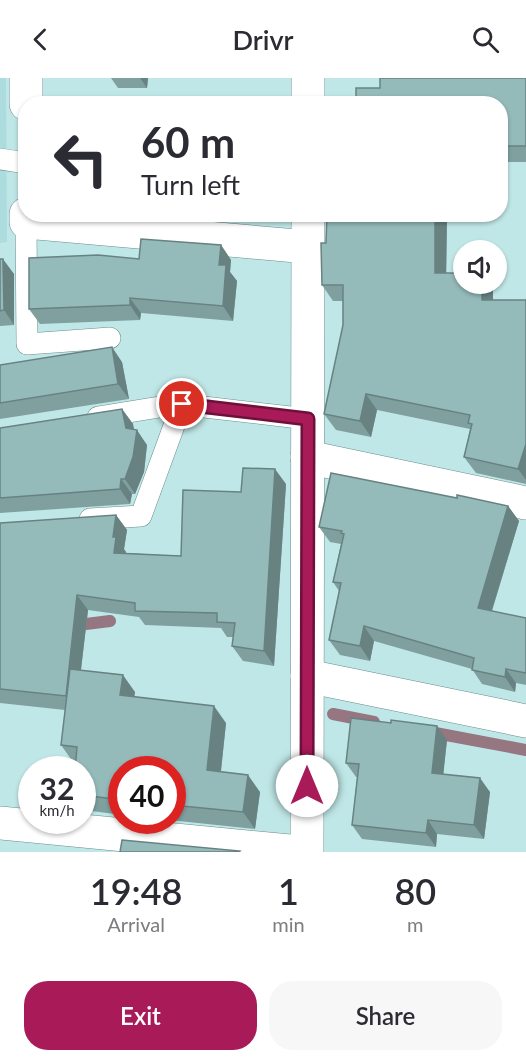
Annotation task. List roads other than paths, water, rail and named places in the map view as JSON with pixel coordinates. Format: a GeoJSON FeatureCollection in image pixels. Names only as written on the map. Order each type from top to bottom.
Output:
{"type":"FeatureCollection","features":[{"type":"Feature","properties":{"kind":"street"},"geometry":{"type":"LineString","coordinates":[[26,78],[26,96]]}},
{"type":"Feature","properties":{"kind":"street"},"geometry":{"type":"LineString","coordinates":[[308,78],[308,96]]}},
{"type":"Feature","properties":{"kind":"street"},"geometry":{"type":"LineString","coordinates":[[65,222],[308,247]]}},
{"type":"Feature","properties":{"kind":"street"},"geometry":{"type":"LineString","coordinates":[[307,852],[308,222]]}},
{"type":"Feature","properties":{"kind":"street"},"geometry":{"type":"LineString","coordinates":[[308,457],[526,503]]}},
{"type":"Feature","properties":{"kind":"street"},"geometry":{"type":"LineString","coordinates":[[308,676],[526,722]]}},
{"type":"Feature","properties":{"kind":"street"},"geometry":{"type":"LineString","coordinates":[[0,823],[300,852]]}},
{"type":"Feature","properties":{"kind":"lane"},"geometry":{"type":"LineString","coordinates":[[0,159],[18,162]]}},
{"type":"Feature","properties":{"kind":"lane"},"geometry":{"type":"LineString","coordinates":[[26,222],[27,344],[110,338]]}},
{"type":"Feature","properties":{"kind":"lane"},"geometry":{"type":"LineString","coordinates":[[78,420],[178,404],[308,419]]}},
{"type":"Feature","properties":{"kind":"lane"},"geometry":{"type":"LineString","coordinates":[[71,521],[141,516],[182,404]]}},
{"type":"Feature","properties":{"kind":"waterway"},"geometry":{"type":"LineString","coordinates":[[70,626],[110,621]]}},
{"type":"Feature","properties":{"kind":"waterway"},"geometry":{"type":"LineString","coordinates":[[333,714],[374,722]]}},
{"type":"Feature","properties":{"kind":"waterway"},"geometry":{"type":"LineString","coordinates":[[430,732],[526,750]]}}]}
